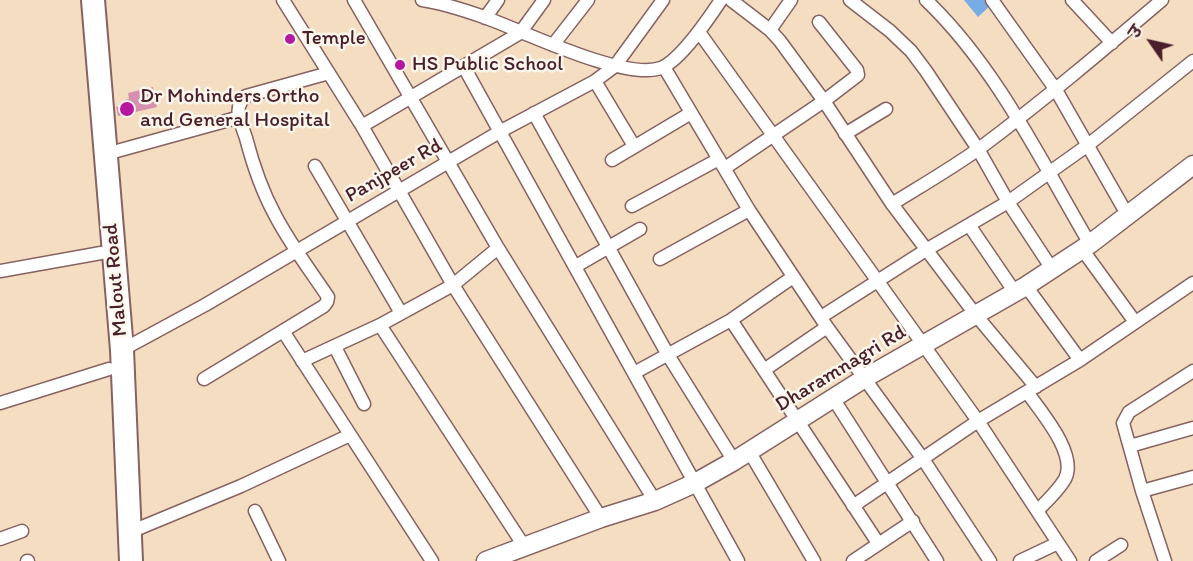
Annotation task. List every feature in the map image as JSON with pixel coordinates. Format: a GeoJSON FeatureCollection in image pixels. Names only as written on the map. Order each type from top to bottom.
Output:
{"type":"FeatureCollection","features":[{"type":"Feature","properties":{"kind":"highway","name":"Malout Road"},"geometry":{"type":"LineString","coordinates":[[80,0],[126,561]]}},
{"type":"Feature","properties":{"kind":"highway","name":"Malout Road"},"geometry":{"type":"LineString","coordinates":[[93,0],[122,350],[129,532],[126,561]]}},
{"type":"Feature","properties":{"kind":"street"},"geometry":{"type":"LineString","coordinates":[[283,0],[362,126],[453,285],[601,518]]}},
{"type":"Feature","properties":{"kind":"street"},"geometry":{"type":"LineString","coordinates":[[354,0],[498,248],[655,501]]}},
{"type":"Feature","properties":{"kind":"street"},"geometry":{"type":"LineString","coordinates":[[422,0],[454,4],[520,33],[615,66],[650,70],[663,67],[699,32],[721,0]]}},
{"type":"Feature","properties":{"kind":"street"},"geometry":{"type":"LineString","coordinates":[[485,18],[498,0]]}},
{"type":"Feature","properties":{"kind":"street"},"geometry":{"type":"LineString","coordinates":[[362,126],[520,33],[544,0]]}},
{"type":"Feature","properties":{"kind":"street"},"geometry":{"type":"LineString","coordinates":[[553,45],[588,0]]}},
{"type":"Feature","properties":{"kind":"street","name":"Panjpeer Rd"},"geometry":{"type":"LineString","coordinates":[[122,350],[205,305],[501,131],[595,81],[615,66],[663,0]]}},
{"type":"Feature","properties":{"kind":"street"},"geometry":{"type":"LineString","coordinates":[[731,0],[770,30],[780,41],[824,101],[892,204],[1032,390],[1068,459],[1066,477],[1057,491],[1037,511]]}},
{"type":"Feature","properties":{"kind":"street"},"geometry":{"type":"LineString","coordinates":[[770,30],[791,0]]}},
{"type":"Feature","properties":{"kind":"street"},"geometry":{"type":"LineString","coordinates":[[850,0],[911,51],[978,149],[1008,202],[1052,269]]}},
{"type":"Feature","properties":{"kind":"street"},"geometry":{"type":"LineString","coordinates":[[926,0],[960,38],[1018,120],[1049,174],[1086,247],[1135,322]]}},
{"type":"Feature","properties":{"kind":"street"},"geometry":{"type":"LineString","coordinates":[[992,0],[1056,90],[1128,216]]}},
{"type":"Feature","properties":{"kind":"street"},"geometry":{"type":"LineString","coordinates":[[1072,0],[1112,43]]}},
{"type":"Feature","properties":{"kind":"street"},"geometry":{"type":"LineString","coordinates":[[892,204],[978,149],[1018,120],[1162,0]]}},
{"type":"Feature","properties":{"kind":"street"},"geometry":{"type":"LineString","coordinates":[[632,207],[774,136],[858,75],[857,70],[819,22]]}},
{"type":"Feature","properties":{"kind":"street"},"geometry":{"type":"LineString","coordinates":[[699,32],[876,282],[978,421],[1070,561]]}},
{"type":"Feature","properties":{"kind":"street"},"geometry":{"type":"LineString","coordinates":[[764,370],[876,282],[1008,202],[1049,174],[1193,61]]}},
{"type":"Feature","properties":{"kind":"street"},"geometry":{"type":"LineString","coordinates":[[464,67],[738,561]]}},
{"type":"Feature","properties":{"kind":"street"},"geometry":{"type":"LineString","coordinates":[[663,67],[749,210],[793,277],[923,459],[990,561]]}},
{"type":"Feature","properties":{"kind":"street"},"geometry":{"type":"LineString","coordinates":[[204,379],[327,302],[328,297],[276,218],[266,197],[238,107],[240,101],[246,96],[329,73]]}},
{"type":"Feature","properties":{"kind":"street"},"geometry":{"type":"LineString","coordinates":[[595,81],[634,146]]}},
{"type":"Feature","properties":{"kind":"street"},"geometry":{"type":"LineString","coordinates":[[845,134],[886,109]]}},
{"type":"Feature","properties":{"kind":"street"},"geometry":{"type":"LineString","coordinates":[[534,113],[668,355],[814,561]]}},
{"type":"Feature","properties":{"kind":"street"},"geometry":{"type":"LineString","coordinates":[[612,160],[692,113]]}},
{"type":"Feature","properties":{"kind":"street"},"geometry":{"type":"LineString","coordinates":[[106,154],[240,117]]}},
{"type":"Feature","properties":{"kind":"street"},"geometry":{"type":"LineString","coordinates":[[315,166],[401,313]]}},
{"type":"Feature","properties":{"kind":"street","name":"Dharamnagri Rd"},"geometry":{"type":"LineString","coordinates":[[486,561],[601,518],[655,501],[694,483],[797,422],[865,378],[1052,269],[1086,247],[1192,166]]}},
{"type":"Feature","properties":{"kind":"street"},"geometry":{"type":"LineString","coordinates":[[660,259],[749,210]]}},
{"type":"Feature","properties":{"kind":"street"},"geometry":{"type":"LineString","coordinates":[[969,225],[1080,360]]}},
{"type":"Feature","properties":{"kind":"street"},"geometry":{"type":"LineString","coordinates":[[576,266],[640,229]]}},
{"type":"Feature","properties":{"kind":"street"},"geometry":{"type":"LineString","coordinates":[[302,361],[380,325],[453,285],[498,248]]}},
{"type":"Feature","properties":{"kind":"street"},"geometry":{"type":"LineString","coordinates":[[0,271],[101,254]]}},
{"type":"Feature","properties":{"kind":"street"},"geometry":{"type":"LineString","coordinates":[[634,373],[731,320],[793,277]]}},
{"type":"Feature","properties":{"kind":"street"},"geometry":{"type":"LineString","coordinates":[[853,506],[978,421],[1080,360],[1193,283]]}},
{"type":"Feature","properties":{"kind":"street"},"geometry":{"type":"LineString","coordinates":[[731,320],[878,543]]}},
{"type":"Feature","properties":{"kind":"street"},"geometry":{"type":"LineString","coordinates":[[380,325],[524,546]]}},
{"type":"Feature","properties":{"kind":"street"},"geometry":{"type":"LineString","coordinates":[[283,331],[432,561]]}},
{"type":"Feature","properties":{"kind":"street"},"geometry":{"type":"LineString","coordinates":[[335,347],[364,404]]}},
{"type":"Feature","properties":{"kind":"street"},"geometry":{"type":"LineString","coordinates":[[0,403],[109,369]]}},
{"type":"Feature","properties":{"kind":"street"},"geometry":{"type":"LineString","coordinates":[[1165,561],[1123,423],[1129,412],[1193,371]]}},
{"type":"Feature","properties":{"kind":"street"},"geometry":{"type":"LineString","coordinates":[[833,398],[937,561]]}},
{"type":"Feature","properties":{"kind":"street"},"geometry":{"type":"LineString","coordinates":[[1130,446],[1193,428]]}},
{"type":"Feature","properties":{"kind":"street"},"geometry":{"type":"LineString","coordinates":[[129,532],[241,486],[350,435]]}},
{"type":"Feature","properties":{"kind":"street"},"geometry":{"type":"LineString","coordinates":[[1142,491],[1193,477]]}},
{"type":"Feature","properties":{"kind":"street"},"geometry":{"type":"LineString","coordinates":[[255,511],[279,561]]}},
{"type":"Feature","properties":{"kind":"street"},"geometry":{"type":"LineString","coordinates":[[853,561],[913,521]]}},
{"type":"Feature","properties":{"kind":"street"},"geometry":{"type":"LineString","coordinates":[[0,539],[22,531]]}},
{"type":"Feature","properties":{"kind":"street"},"geometry":{"type":"LineString","coordinates":[[1020,561],[1058,543]]}},
{"type":"Feature","properties":{"kind":"street"},"geometry":{"type":"LineString","coordinates":[[1095,561],[1120,545]]}},
{"type":"Feature","properties":{"kind":"water"},"geometry":{"type":"Polygon","coordinates":[[[964,0],[988,0],[991,5],[978,17],[964,0]]]}},
{"type":"Feature","properties":{"kind":"building"},"geometry":{"type":"Polygon","coordinates":[[[153,87],[157,107],[118,116],[116,107],[126,105],[125,100],[129,99],[128,93],[153,87]]]}},
{"type":"Feature","properties":{"kind":"place","name":"Temple"},"geometry":{"type":"Point","coordinates":[290,39]}},
{"type":"Feature","properties":{"kind":"place","name":"HS Public School"},"geometry":{"type":"Point","coordinates":[400,65]}},
{"type":"Feature","properties":{"kind":"place","name":"Dr Mohinders Ortho and General Hospital"},"geometry":{"type":"Point","coordinates":[127,109]}}]}
